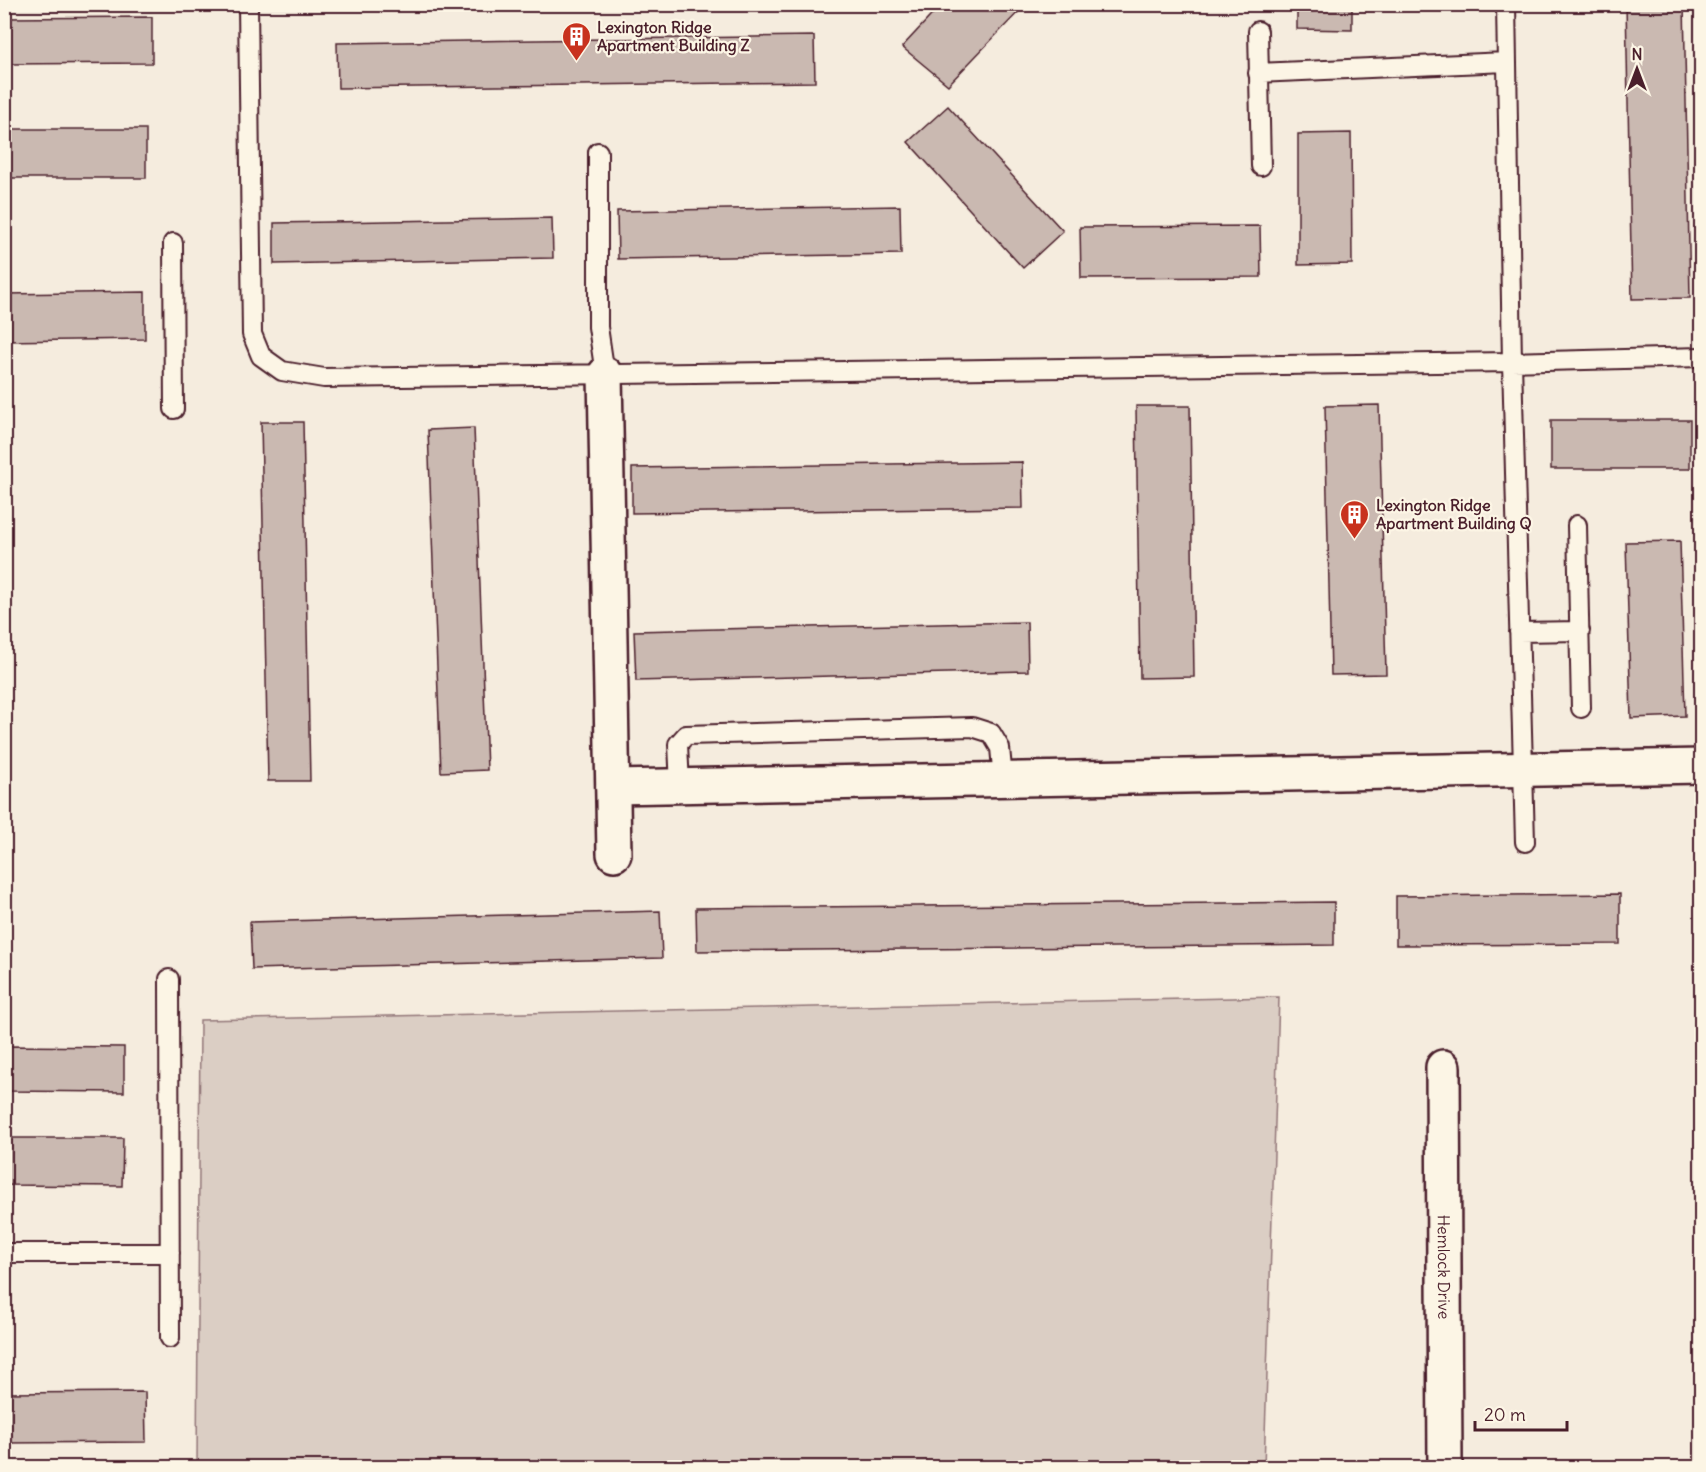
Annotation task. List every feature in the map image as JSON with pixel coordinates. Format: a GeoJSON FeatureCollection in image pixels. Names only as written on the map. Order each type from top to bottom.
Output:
{"type":"FeatureCollection","features":[{"type":"Feature","properties":{"kind":"street"},"geometry":{"type":"LineString","coordinates":[[605,374],[614,854]]}},
{"type":"Feature","properties":{"kind":"street"},"geometry":{"type":"LineString","coordinates":[[613,787],[1701,766]]}},
{"type":"Feature","properties":{"kind":"street","name":"Hemlock Drive"},"geometry":{"type":"LineString","coordinates":[[1443,1067],[1445,1467]]}},
{"type":"Feature","properties":{"kind":"lane"},"geometry":{"type":"LineString","coordinates":[[248,4],[252,333],[261,357],[282,371],[324,378],[1512,362],[1701,357]]}},
{"type":"Feature","properties":{"kind":"lane"},"geometry":{"type":"LineString","coordinates":[[1506,4],[1512,362],[1525,842]]}},
{"type":"Feature","properties":{"kind":"lane"},"geometry":{"type":"LineString","coordinates":[[1258,31],[1261,166]]}},
{"type":"Feature","properties":{"kind":"lane"},"geometry":{"type":"LineString","coordinates":[[1258,73],[1506,62]]}},
{"type":"Feature","properties":{"kind":"lane"},"geometry":{"type":"LineString","coordinates":[[598,152],[598,327],[605,374]]}},
{"type":"Feature","properties":{"kind":"lane"},"geometry":{"type":"LineString","coordinates":[[173,243],[174,409]]}},
{"type":"Feature","properties":{"kind":"lane"},"geometry":{"type":"LineString","coordinates":[[1577,525],[1581,708]]}},
{"type":"Feature","properties":{"kind":"lane"},"geometry":{"type":"LineString","coordinates":[[1519,632],[1580,631]]}},
{"type":"Feature","properties":{"kind":"lane"},"geometry":{"type":"LineString","coordinates":[[680,786],[678,744],[687,735],[972,727],[991,733],[1000,748],[1003,779]]}},
{"type":"Feature","properties":{"kind":"lane"},"geometry":{"type":"LineString","coordinates":[[169,979],[170,1338]]}},
{"type":"Feature","properties":{"kind":"lane"},"geometry":{"type":"LineString","coordinates":[[4,1253],[170,1253]]}},
{"type":"Feature","properties":{"kind":"shaded area"},"geometry":{"type":"Polygon","coordinates":[[[1279,997],[1264,1467],[197,1467],[200,1020],[1279,997]]]}},
{"type":"Feature","properties":{"kind":"building"},"geometry":{"type":"Polygon","coordinates":[[[942,4],[1026,4],[948,85],[902,47],[942,4]]]}},
{"type":"Feature","properties":{"kind":"building"},"geometry":{"type":"Polygon","coordinates":[[[1297,4],[1352,4],[1352,30],[1297,29],[1297,4]]]}},
{"type":"Feature","properties":{"kind":"building"},"geometry":{"type":"Polygon","coordinates":[[[1626,4],[1684,4],[1690,298],[1632,299],[1626,4]]]}},
{"type":"Feature","properties":{"kind":"building"},"geometry":{"type":"Polygon","coordinates":[[[152,17],[152,63],[4,64],[4,18],[152,17]]]}},
{"type":"Feature","properties":{"kind":"building","name":"Lexington Ridge Apartment Building Z"},"geometry":{"type":"Polygon","coordinates":[[[814,36],[815,82],[338,88],[337,43],[814,36]]]}},
{"type":"Feature","properties":{"kind":"building"},"geometry":{"type":"Polygon","coordinates":[[[948,106],[1063,231],[1023,268],[908,142],[948,106]]]}},
{"type":"Feature","properties":{"kind":"building"},"geometry":{"type":"Polygon","coordinates":[[[4,129],[146,129],[146,178],[4,178],[4,129]]]}},
{"type":"Feature","properties":{"kind":"building"},"geometry":{"type":"Polygon","coordinates":[[[1351,133],[1352,264],[1298,265],[1298,134],[1351,133]]]}},
{"type":"Feature","properties":{"kind":"building"},"geometry":{"type":"Polygon","coordinates":[[[900,206],[901,254],[618,259],[617,211],[900,206]]]}},
{"type":"Feature","properties":{"kind":"building"},"geometry":{"type":"Polygon","coordinates":[[[552,218],[553,258],[274,264],[274,223],[552,218]]]}},
{"type":"Feature","properties":{"kind":"building"},"geometry":{"type":"Polygon","coordinates":[[[1260,226],[1261,277],[1081,278],[1080,227],[1260,226]]]}},
{"type":"Feature","properties":{"kind":"building"},"geometry":{"type":"Polygon","coordinates":[[[145,292],[145,339],[4,341],[4,294],[145,292]]]}},
{"type":"Feature","properties":{"kind":"building","name":"Lexington Ridge Apartment Building Q"},"geometry":{"type":"Polygon","coordinates":[[[1379,405],[1386,674],[1331,675],[1325,406],[1379,405]]]}},
{"type":"Feature","properties":{"kind":"building"},"geometry":{"type":"Polygon","coordinates":[[[1136,406],[1190,406],[1194,677],[1140,678],[1136,406]]]}},
{"type":"Feature","properties":{"kind":"building"},"geometry":{"type":"Polygon","coordinates":[[[1551,420],[1690,420],[1690,469],[1551,469],[1551,420]]]}},
{"type":"Feature","properties":{"kind":"building"},"geometry":{"type":"Polygon","coordinates":[[[261,422],[303,422],[310,781],[268,781],[261,422]]]}},
{"type":"Feature","properties":{"kind":"building"},"geometry":{"type":"Polygon","coordinates":[[[474,428],[487,770],[441,772],[428,430],[474,428]]]}},
{"type":"Feature","properties":{"kind":"building"},"geometry":{"type":"Polygon","coordinates":[[[1022,462],[1023,508],[632,513],[632,468],[1022,462]]]}},
{"type":"Feature","properties":{"kind":"building"},"geometry":{"type":"Polygon","coordinates":[[[1680,541],[1685,716],[1631,718],[1626,542],[1680,541]]]}},
{"type":"Feature","properties":{"kind":"building"},"geometry":{"type":"Polygon","coordinates":[[[1027,622],[1028,671],[636,681],[634,631],[1027,622]]]}},
{"type":"Feature","properties":{"kind":"building"},"geometry":{"type":"Polygon","coordinates":[[[1620,894],[1620,944],[1396,945],[1396,896],[1620,894]]]}},
{"type":"Feature","properties":{"kind":"building"},"geometry":{"type":"Polygon","coordinates":[[[1334,902],[1334,945],[697,951],[696,908],[1334,902]]]}},
{"type":"Feature","properties":{"kind":"building"},"geometry":{"type":"Polygon","coordinates":[[[660,911],[662,958],[252,969],[250,922],[660,911]]]}},
{"type":"Feature","properties":{"kind":"building"},"geometry":{"type":"Polygon","coordinates":[[[4,1046],[124,1047],[124,1092],[4,1091],[4,1046]]]}},
{"type":"Feature","properties":{"kind":"building"},"geometry":{"type":"Polygon","coordinates":[[[4,1138],[123,1138],[122,1186],[4,1185],[4,1138]]]}},
{"type":"Feature","properties":{"kind":"building"},"geometry":{"type":"Polygon","coordinates":[[[145,1392],[146,1442],[4,1443],[4,1393],[145,1392]]]}},
{"type":"Feature","properties":{"kind":"place","name":"Lexington Ridge Apartment Building Z"},"geometry":{"type":"Point","coordinates":[576,62]}},
{"type":"Feature","properties":{"kind":"place","name":"Lexington Ridge Apartment Building Q"},"geometry":{"type":"Point","coordinates":[1355,540]}}]}
